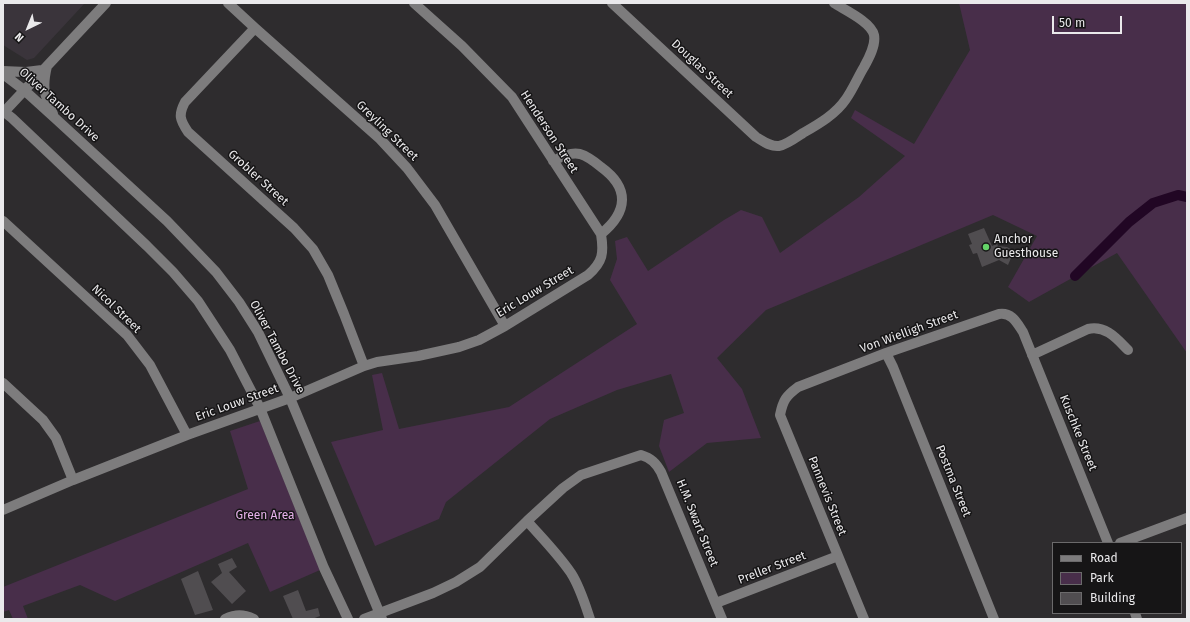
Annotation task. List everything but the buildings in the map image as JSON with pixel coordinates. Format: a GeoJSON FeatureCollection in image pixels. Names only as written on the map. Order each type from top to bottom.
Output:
{"type":"FeatureCollection","features":[{"type":"Feature","properties":{"kind":"street"},"geometry":{"type":"LineString","coordinates":[[106,3],[3,112],[12,118],[147,246],[173,272],[198,301],[230,350],[260,408],[324,568],[348,619]]}},
{"type":"Feature","properties":{"kind":"street","name":"Greyling Street"},"geometry":{"type":"LineString","coordinates":[[228,3],[380,139],[407,168],[435,205],[505,326]]}},
{"type":"Feature","properties":{"kind":"street","name":"Henderson Street"},"geometry":{"type":"LineString","coordinates":[[414,3],[462,46],[512,97],[601,234]]}},
{"type":"Feature","properties":{"kind":"street","name":"Douglas Street"},"geometry":{"type":"LineString","coordinates":[[612,3],[756,137],[768,144],[778,146],[817,125],[833,113],[846,100],[870,56],[874,42],[874,35],[869,26],[834,3]]}},
{"type":"Feature","properties":{"kind":"street","name":"Grobler Street"},"geometry":{"type":"LineString","coordinates":[[255,28],[186,102],[181,110],[180,118],[188,132],[294,228],[313,249],[331,282],[364,366]]}},
{"type":"Feature","properties":{"kind":"street"},"geometry":{"type":"LineString","coordinates":[[3,72],[26,72],[45,68]]}},
{"type":"Feature","properties":{"kind":"street"},"geometry":{"type":"LineString","coordinates":[[45,68],[44,91],[46,100],[56,119]]}},
{"type":"Feature","properties":{"kind":"street","name":"Oliver Tambo Drive"},"geometry":{"type":"LineString","coordinates":[[3,72],[168,221],[216,272],[239,302],[258,332],[290,398],[381,616]]}},
{"type":"Feature","properties":{"kind":"street"},"geometry":{"type":"LineString","coordinates":[[553,161],[570,154],[580,154],[604,169],[617,183],[622,192],[623,198],[621,208],[610,227],[601,234]]}},
{"type":"Feature","properties":{"kind":"street","name":"Nicol Street"},"geometry":{"type":"LineString","coordinates":[[3,221],[127,335],[150,365],[186,435]]}},
{"type":"Feature","properties":{"kind":"street","name":"Eric Louw Street"},"geometry":{"type":"LineString","coordinates":[[3,510],[73,480],[186,435],[290,398],[364,366],[377,362],[418,356],[459,347],[479,340],[505,326],[588,275],[597,267],[602,256],[601,234]]}},
{"type":"Feature","properties":{"kind":"street","name":"Von Wielligh Street"},"geometry":{"type":"LineString","coordinates":[[798,387],[886,353],[999,314],[1004,313],[1009,315],[1015,320],[1023,332]]}},
{"type":"Feature","properties":{"kind":"street"},"geometry":{"type":"LineString","coordinates":[[1032,355],[1088,328],[1095,327],[1112,335],[1128,350]]}},
{"type":"Feature","properties":{"kind":"street","name":"Kuschke Street"},"geometry":{"type":"LineString","coordinates":[[1023,332],[1108,542]]}},
{"type":"Feature","properties":{"kind":"street","name":"Postma Street"},"geometry":{"type":"LineString","coordinates":[[886,353],[893,367],[994,619]]}},
{"type":"Feature","properties":{"kind":"street"},"geometry":{"type":"LineString","coordinates":[[3,383],[43,420],[56,438],[73,480]]}},
{"type":"Feature","properties":{"kind":"street","name":"Pannevis Street"},"geometry":{"type":"LineString","coordinates":[[798,387],[788,395],[782,403],[780,415],[864,619]]}},
{"type":"Feature","properties":{"kind":"street","name":"H.M. Swart Street"},"geometry":{"type":"LineString","coordinates":[[527,521],[563,488],[581,476],[631,457],[641,455],[650,458],[662,472],[722,619]]}},
{"type":"Feature","properties":{"kind":"street"},"geometry":{"type":"LineString","coordinates":[[1123,542],[1187,518]]}},
{"type":"Feature","properties":{"kind":"street"},"geometry":{"type":"LineString","coordinates":[[364,619],[381,616],[433,593],[462,578],[480,567],[527,521],[571,573],[580,591],[590,619]]}},
{"type":"Feature","properties":{"kind":"street","name":"Preller Street"},"geometry":{"type":"LineString","coordinates":[[716,603],[838,556]]}},
{"type":"Feature","properties":{"kind":"street"},"geometry":{"type":"LineString","coordinates":[[225,619],[232,616],[244,615],[254,619]]}},
{"type":"Feature","properties":{"kind":"shaded area"},"geometry":{"type":"Polygon","coordinates":[[[3,3],[85,3],[34,58],[27,60],[3,45],[3,3]]]}},
{"type":"Feature","properties":{"kind":"green space"},"geometry":{"type":"Polygon","coordinates":[[[959,3],[1187,3],[1187,353],[1117,253],[1029,302],[1008,287],[1037,236],[993,215],[766,310],[717,358],[742,389],[761,438],[707,443],[669,472],[659,446],[664,420],[684,413],[671,374],[617,390],[550,419],[446,502],[439,519],[375,546],[331,442],[383,430],[372,375],[382,373],[399,429],[509,407],[637,324],[610,280],[617,259],[615,241],[627,237],[648,271],[741,210],[762,217],[780,253],[859,197],[905,156],[851,118],[855,110],[914,144],[970,50],[959,3]]]}},
{"type":"Feature","properties":{"kind":"green space","name":"Green Area"},"geometry":{"type":"Polygon","coordinates":[[[260,421],[320,570],[270,592],[248,543],[115,601],[80,585],[23,606],[28,619],[13,619],[9,610],[3,612],[3,587],[248,489],[230,431],[260,421]]]}},
{"type":"Feature","properties":{"kind":"waterway"},"geometry":{"type":"LineString","coordinates":[[1075,276],[1129,222],[1153,203],[1178,195],[1187,197]]}},
{"type":"Feature","properties":{"kind":"place","name":"Anchor Guesthouse"},"geometry":{"type":"Point","coordinates":[986,247]}}]}
